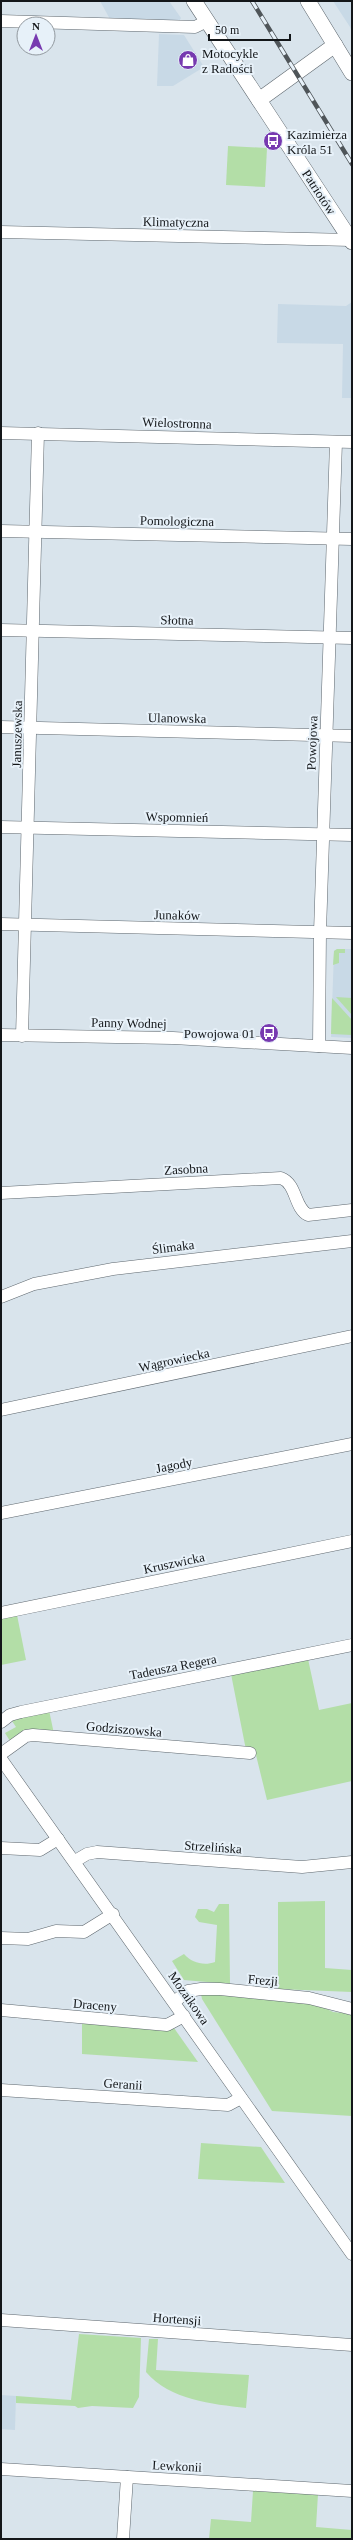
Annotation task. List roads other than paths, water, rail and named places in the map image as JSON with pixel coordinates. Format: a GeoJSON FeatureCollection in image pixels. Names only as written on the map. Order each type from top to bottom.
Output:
{"type":"FeatureCollection","features":[{"type":"Feature","properties":{"kind":"main road","name":"Patriotów"},"geometry":{"type":"LineString","coordinates":[[194,1],[352,241]]}},
{"type":"Feature","properties":{"kind":"main road"},"geometry":{"type":"LineString","coordinates":[[308,1],[352,73]]}},
{"type":"Feature","properties":{"kind":"main road"},"geometry":{"type":"LineString","coordinates":[[259,100],[335,45]]}},
{"type":"Feature","properties":{"kind":"street"},"geometry":{"type":"LineString","coordinates":[[1,21],[195,28],[207,21]]}},
{"type":"Feature","properties":{"kind":"street","name":"Klimatyczna"},"geometry":{"type":"LineString","coordinates":[[1,232],[352,241]]}},
{"type":"Feature","properties":{"kind":"street","name":"Wielostronna"},"geometry":{"type":"LineString","coordinates":[[1,433],[352,442]]}},
{"type":"Feature","properties":{"kind":"street","name":"Januszewska"},"geometry":{"type":"LineString","coordinates":[[22,1036],[37,532],[38,433]]}},
{"type":"Feature","properties":{"kind":"street","name":"Powojowa"},"geometry":{"type":"LineString","coordinates":[[319,1046],[320,932],[326,736],[331,638],[336,442]]}},
{"type":"Feature","properties":{"kind":"street","name":"Pomologiczna"},"geometry":{"type":"LineString","coordinates":[[1,531],[352,539]]}},
{"type":"Feature","properties":{"kind":"street","name":"Słotna"},"geometry":{"type":"LineString","coordinates":[[1,630],[352,638]]}},
{"type":"Feature","properties":{"kind":"street","name":"Ulanowska"},"geometry":{"type":"LineString","coordinates":[[1,727],[352,736]]}},
{"type":"Feature","properties":{"kind":"street","name":"Wspomnień"},"geometry":{"type":"LineString","coordinates":[[1,827],[352,835]]}},
{"type":"Feature","properties":{"kind":"street","name":"Junaków"},"geometry":{"type":"LineString","coordinates":[[1,924],[352,933]]}},
{"type":"Feature","properties":{"kind":"street","name":"Panny Wodnej"},"geometry":{"type":"LineString","coordinates":[[1,1035],[173,1038],[352,1048]]}},
{"type":"Feature","properties":{"kind":"street","name":"Zasobna"},"geometry":{"type":"LineString","coordinates":[[1,1193],[281,1178],[288,1182],[303,1212],[308,1215],[352,1210]]}},
{"type":"Feature","properties":{"kind":"street","name":"Ślimaka"},"geometry":{"type":"LineString","coordinates":[[1,1297],[34,1284],[113,1269],[352,1241]]}},
{"type":"Feature","properties":{"kind":"street","name":"Wągrowiecka"},"geometry":{"type":"LineString","coordinates":[[1,1410],[352,1336]]}},
{"type":"Feature","properties":{"kind":"street","name":"Jagody"},"geometry":{"type":"LineString","coordinates":[[1,1514],[352,1444]]}},
{"type":"Feature","properties":{"kind":"street","name":"Kruszwicka"},"geometry":{"type":"LineString","coordinates":[[1,1614],[352,1541]]}},
{"type":"Feature","properties":{"kind":"street","name":"Tadeusza Regera"},"geometry":{"type":"LineString","coordinates":[[1,1722],[10,1715],[21,1712],[352,1645]]}},
{"type":"Feature","properties":{"kind":"street","name":"Godziszowska"},"geometry":{"type":"LineString","coordinates":[[1,1754],[26,1736],[33,1735],[250,1754]]}},
{"type":"Feature","properties":{"kind":"street","name":"Mozaikowa"},"geometry":{"type":"LineString","coordinates":[[1,1759],[113,1914],[352,2254]]}},
{"type":"Feature","properties":{"kind":"street"},"geometry":{"type":"LineString","coordinates":[[1,1848],[40,1850],[58,1839]]}},
{"type":"Feature","properties":{"kind":"street","name":"Strzelińska"},"geometry":{"type":"LineString","coordinates":[[74,1861],[87,1854],[97,1852],[302,1867],[352,1862]]}},
{"type":"Feature","properties":{"kind":"street"},"geometry":{"type":"LineString","coordinates":[[1,1938],[28,1940],[56,1931],[84,1932],[113,1914]]}},
{"type":"Feature","properties":{"kind":"street","name":"Frezji"},"geometry":{"type":"LineString","coordinates":[[174,2002],[188,1991],[215,1989],[309,1998],[352,2009]]}},
{"type":"Feature","properties":{"kind":"street","name":"Draceny"},"geometry":{"type":"LineString","coordinates":[[1,2010],[167,2025],[184,2016]]}},
{"type":"Feature","properties":{"kind":"street","name":"Geranii"},"geometry":{"type":"LineString","coordinates":[[1,2090],[228,2105],[241,2098]]}},
{"type":"Feature","properties":{"kind":"street","name":"Hortensji"},"geometry":{"type":"LineString","coordinates":[[1,2320],[352,2345]]}},
{"type":"Feature","properties":{"kind":"street","name":"Lewkonii"},"geometry":{"type":"LineString","coordinates":[[1,2469],[352,2491]]}},
{"type":"Feature","properties":{"kind":"street"},"geometry":{"type":"LineString","coordinates":[[123,2539],[126,2478]]}},
{"type":"Feature","properties":{"kind":"railway"},"geometry":{"type":"LineString","coordinates":[[252,1],[352,164]]}},
{"type":"Feature","properties":{"kind":"place","name":"Motocykle z Radości"},"geometry":{"type":"Point","coordinates":[188,60]}},
{"type":"Feature","properties":{"kind":"place","name":"Kazimierza Króla 51"},"geometry":{"type":"Point","coordinates":[273,141]}},
{"type":"Feature","properties":{"kind":"place","name":"Powojowa 01"},"geometry":{"type":"Point","coordinates":[269,1033]}}]}
